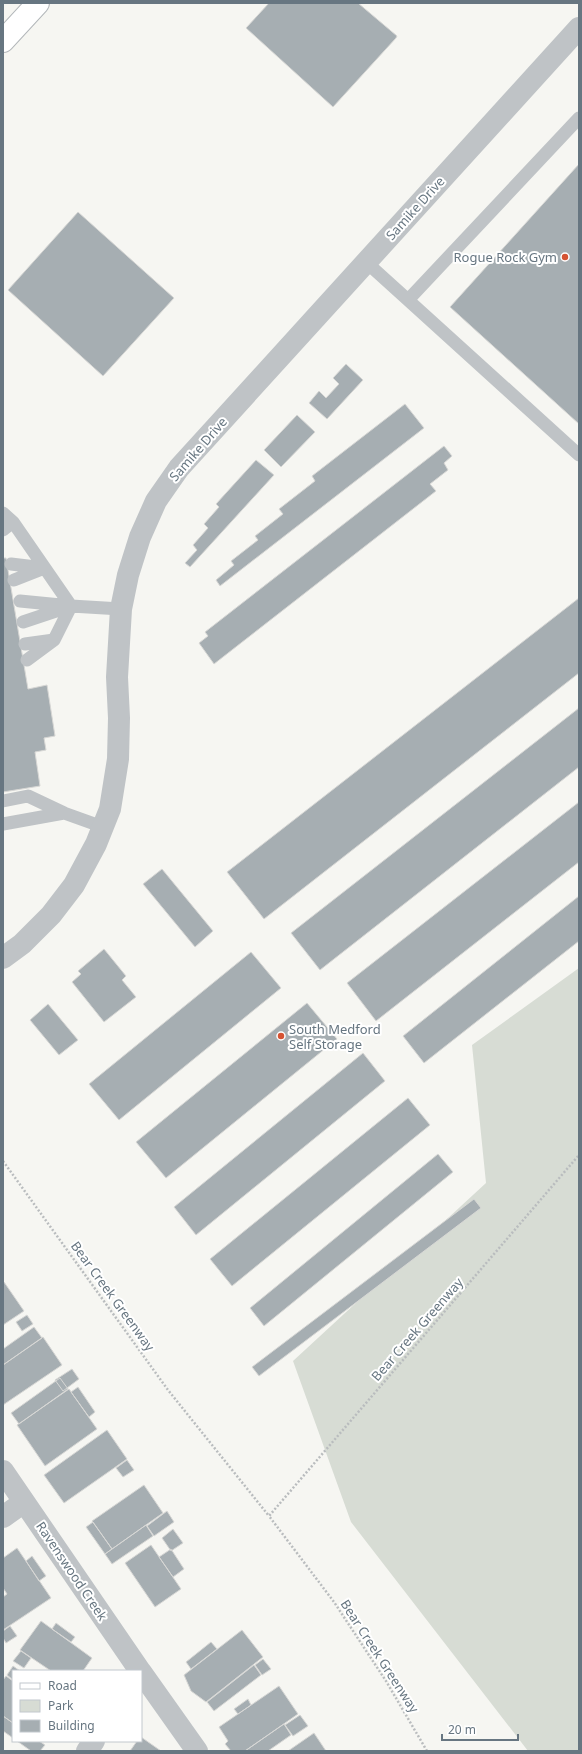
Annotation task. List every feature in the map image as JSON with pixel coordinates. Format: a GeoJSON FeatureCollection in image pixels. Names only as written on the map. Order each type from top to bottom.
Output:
{"type":"FeatureCollection","features":[{"type":"Feature","properties":{"kind":"main road"},"geometry":{"type":"LineString","coordinates":[[3,41],[38,3]]}},
{"type":"Feature","properties":{"kind":"street","name":"Samike Drive"},"geometry":{"type":"LineString","coordinates":[[3,958],[22,944],[51,915],[74,885],[96,844],[110,809],[118,759],[119,718],[116,677],[121,609],[128,575],[140,537],[156,501],[179,468],[579,28]]}},
{"type":"Feature","properties":{"kind":"street","name":"Ravenswood Creek"},"geometry":{"type":"LineString","coordinates":[[3,1471],[139,1670]]}},
{"type":"Feature","properties":{"kind":"street"},"geometry":{"type":"LineString","coordinates":[[3,1517],[24,1502]]}},
{"type":"Feature","properties":{"kind":"street","name":"Ravenswood Creek"},"geometry":{"type":"LineString","coordinates":[[142,1674],[197,1751]]}},
{"type":"Feature","properties":{"kind":"street"},"geometry":{"type":"LineString","coordinates":[[87,1751],[93,1742]]}},
{"type":"Feature","properties":{"kind":"lane"},"geometry":{"type":"LineString","coordinates":[[408,300],[579,118]]}},
{"type":"Feature","properties":{"kind":"lane"},"geometry":{"type":"LineString","coordinates":[[366,262],[579,455]]}},
{"type":"Feature","properties":{"kind":"lane"},"geometry":{"type":"LineString","coordinates":[[6,522],[44,568],[71,606]]}},
{"type":"Feature","properties":{"kind":"lane"},"geometry":{"type":"LineString","coordinates":[[11,564],[44,568]]}},
{"type":"Feature","properties":{"kind":"lane"},"geometry":{"type":"LineString","coordinates":[[14,580],[44,568]]}},
{"type":"Feature","properties":{"kind":"lane"},"geometry":{"type":"LineString","coordinates":[[20,601],[121,609]]}},
{"type":"Feature","properties":{"kind":"lane"},"geometry":{"type":"LineString","coordinates":[[23,622],[71,606]]}},
{"type":"Feature","properties":{"kind":"lane"},"geometry":{"type":"LineString","coordinates":[[28,660],[54,640],[71,606]]}},
{"type":"Feature","properties":{"kind":"lane"},"geometry":{"type":"LineString","coordinates":[[25,644],[54,640]]}},
{"type":"Feature","properties":{"kind":"lane"},"geometry":{"type":"LineString","coordinates":[[3,801],[28,796],[64,813],[103,827]]}},
{"type":"Feature","properties":{"kind":"lane"},"geometry":{"type":"LineString","coordinates":[[3,824],[64,813]]}},
{"type":"Feature","properties":{"kind":"path","name":"Bear Creek Greenway"},"geometry":{"type":"LineString","coordinates":[[269,1516],[579,1156]]}},
{"type":"Feature","properties":{"kind":"path","name":"Bear Creek Greenway"},"geometry":{"type":"LineString","coordinates":[[3,1161],[168,1390],[269,1516],[334,1602],[386,1681],[427,1751]]}},
{"type":"Feature","properties":{"kind":"green space"},"geometry":{"type":"Polygon","coordinates":[[[579,968],[579,1751],[528,1751],[351,1522],[293,1361],[486,1183],[472,1045],[579,968]]]}},
{"type":"Feature","properties":{"kind":"building"},"geometry":{"type":"Polygon","coordinates":[[[269,3],[358,3],[397,36],[333,107],[246,28],[269,3]]]}},
{"type":"Feature","properties":{"kind":"building"},"geometry":{"type":"Polygon","coordinates":[[[579,164],[579,424],[450,307],[579,164]]]}},
{"type":"Feature","properties":{"kind":"building"},"geometry":{"type":"Polygon","coordinates":[[[78,212],[174,298],[103,376],[8,290],[78,212]]]}},
{"type":"Feature","properties":{"kind":"building"},"geometry":{"type":"Polygon","coordinates":[[[346,364],[363,380],[327,419],[309,403],[319,391],[326,398],[339,384],[333,378],[346,364]]]}},
{"type":"Feature","properties":{"kind":"building"},"geometry":{"type":"Polygon","coordinates":[[[405,404],[424,428],[220,586],[216,580],[234,565],[231,561],[258,540],[255,536],[283,514],[279,509],[315,481],[312,476],[405,404]]]}},
{"type":"Feature","properties":{"kind":"building"},"geometry":{"type":"Polygon","coordinates":[[[297,415],[315,432],[281,467],[264,450],[297,415]]]}},
{"type":"Feature","properties":{"kind":"building"},"geometry":{"type":"Polygon","coordinates":[[[444,446],[452,456],[444,463],[448,470],[430,484],[436,491],[214,664],[199,643],[208,636],[205,632],[444,446]]]}},
{"type":"Feature","properties":{"kind":"building"},"geometry":{"type":"Polygon","coordinates":[[[256,460],[274,475],[190,567],[185,563],[197,550],[193,545],[208,528],[204,524],[219,507],[216,504],[256,460]]]}},
{"type":"Feature","properties":{"kind":"building"},"geometry":{"type":"Polygon","coordinates":[[[3,558],[6,558],[28,689],[47,685],[55,736],[44,738],[46,750],[35,752],[40,786],[3,792],[3,558]]]}},
{"type":"Feature","properties":{"kind":"building"},"geometry":{"type":"Polygon","coordinates":[[[579,598],[579,673],[264,919],[227,872],[579,598]]]}},
{"type":"Feature","properties":{"kind":"building"},"geometry":{"type":"Polygon","coordinates":[[[579,708],[579,767],[320,970],[291,933],[579,708]]]}},
{"type":"Feature","properties":{"kind":"building"},"geometry":{"type":"Polygon","coordinates":[[[579,802],[579,862],[376,1021],[347,983],[579,802]]]}},
{"type":"Feature","properties":{"kind":"building"},"geometry":{"type":"Polygon","coordinates":[[[162,869],[213,931],[195,947],[143,884],[162,869]]]}},
{"type":"Feature","properties":{"kind":"building"},"geometry":{"type":"Polygon","coordinates":[[[579,896],[579,941],[424,1063],[403,1036],[579,896]]]}},
{"type":"Feature","properties":{"kind":"building"},"geometry":{"type":"Polygon","coordinates":[[[104,949],[126,976],[122,980],[136,997],[104,1022],[72,982],[81,974],[78,971],[104,949]]]}},
{"type":"Feature","properties":{"kind":"building"},"geometry":{"type":"Polygon","coordinates":[[[251,952],[281,988],[119,1120],[89,1084],[251,952]]]}},
{"type":"Feature","properties":{"kind":"building"},"geometry":{"type":"Polygon","coordinates":[[[307,1003],[337,1039],[166,1178],[136,1142],[307,1003]]]}},
{"type":"Feature","properties":{"kind":"building"},"geometry":{"type":"Polygon","coordinates":[[[48,1004],[78,1040],[59,1055],[30,1020],[48,1004]]]}},
{"type":"Feature","properties":{"kind":"building"},"geometry":{"type":"Polygon","coordinates":[[[363,1053],[385,1081],[196,1235],[174,1207],[363,1053]]]}},
{"type":"Feature","properties":{"kind":"building"},"geometry":{"type":"Polygon","coordinates":[[[408,1098],[430,1125],[232,1286],[210,1259],[408,1098]]]}},
{"type":"Feature","properties":{"kind":"building"},"geometry":{"type":"Polygon","coordinates":[[[438,1154],[453,1172],[264,1326],[250,1308],[438,1154]]]}},
{"type":"Feature","properties":{"kind":"building"},"geometry":{"type":"Polygon","coordinates":[[[474,1199],[481,1208],[259,1376],[252,1367],[474,1199]]]}},
{"type":"Feature","properties":{"kind":"building"},"geometry":{"type":"Polygon","coordinates":[[[4,1282],[24,1311],[3,1325],[3,1283],[4,1282]]]}},
{"type":"Feature","properties":{"kind":"building"},"geometry":{"type":"Polygon","coordinates":[[[27,1315],[33,1324],[22,1331],[16,1322],[27,1315]]]}},
{"type":"Feature","properties":{"kind":"building"},"geometry":{"type":"Polygon","coordinates":[[[34,1327],[42,1338],[3,1365],[3,1349],[34,1327]]]}},
{"type":"Feature","properties":{"kind":"building"},"geometry":{"type":"Polygon","coordinates":[[[43,1337],[62,1365],[3,1405],[3,1365],[43,1337]]]}},
{"type":"Feature","properties":{"kind":"building"},"geometry":{"type":"Polygon","coordinates":[[[72,1369],[79,1379],[63,1391],[55,1380],[72,1369]]]}},
{"type":"Feature","properties":{"kind":"building"},"geometry":{"type":"Polygon","coordinates":[[[60,1378],[68,1389],[19,1424],[11,1413],[60,1378]]]}},
{"type":"Feature","properties":{"kind":"building"},"geometry":{"type":"Polygon","coordinates":[[[78,1387],[95,1412],[89,1417],[71,1392],[78,1387]]]}},
{"type":"Feature","properties":{"kind":"building"},"geometry":{"type":"Polygon","coordinates":[[[69,1389],[97,1429],[45,1466],[17,1425],[69,1389]]]}},
{"type":"Feature","properties":{"kind":"building"},"geometry":{"type":"Polygon","coordinates":[[[107,1430],[127,1459],[64,1503],[44,1475],[107,1430]]]}},
{"type":"Feature","properties":{"kind":"building"},"geometry":{"type":"Polygon","coordinates":[[[127,1460],[134,1470],[123,1477],[116,1468],[127,1460]]]}},
{"type":"Feature","properties":{"kind":"building"},"geometry":{"type":"Polygon","coordinates":[[[144,1485],[163,1513],[112,1549],[92,1521],[144,1485]]]}},
{"type":"Feature","properties":{"kind":"building"},"geometry":{"type":"Polygon","coordinates":[[[167,1511],[174,1522],[154,1536],[147,1526],[167,1511]]]}},
{"type":"Feature","properties":{"kind":"building"},"geometry":{"type":"Polygon","coordinates":[[[93,1522],[112,1549],[105,1554],[86,1527],[93,1522]]]}},
{"type":"Feature","properties":{"kind":"building"},"geometry":{"type":"Polygon","coordinates":[[[146,1525],[153,1536],[112,1564],[105,1554],[146,1525]]]}},
{"type":"Feature","properties":{"kind":"building"},"geometry":{"type":"Polygon","coordinates":[[[173,1529],[183,1543],[171,1551],[162,1538],[173,1529]]]}},
{"type":"Feature","properties":{"kind":"building"},"geometry":{"type":"Polygon","coordinates":[[[151,1545],[181,1589],[155,1607],[125,1563],[151,1545]]]}},
{"type":"Feature","properties":{"kind":"building"},"geometry":{"type":"Polygon","coordinates":[[[17,1548],[51,1598],[3,1630],[3,1597],[7,1594],[3,1588],[3,1558],[17,1548]]]}},
{"type":"Feature","properties":{"kind":"building"},"geometry":{"type":"Polygon","coordinates":[[[171,1549],[184,1569],[173,1577],[159,1557],[171,1549]]]}},
{"type":"Feature","properties":{"kind":"building"},"geometry":{"type":"Polygon","coordinates":[[[32,1556],[46,1576],[39,1581],[26,1561],[32,1556]]]}},
{"type":"Feature","properties":{"kind":"building"},"geometry":{"type":"Polygon","coordinates":[[[41,1621],[92,1658],[84,1670],[50,1670],[20,1650],[41,1621]]]}},
{"type":"Feature","properties":{"kind":"building"},"geometry":{"type":"Polygon","coordinates":[[[56,1623],[75,1637],[71,1642],[52,1629],[56,1623]]]}},
{"type":"Feature","properties":{"kind":"building"},"geometry":{"type":"Polygon","coordinates":[[[10,1626],[17,1636],[6,1643],[3,1638],[3,1631],[10,1626]]]}},
{"type":"Feature","properties":{"kind":"building"},"geometry":{"type":"Polygon","coordinates":[[[242,1630],[263,1657],[206,1702],[191,1691],[184,1675],[242,1630]]]}},
{"type":"Feature","properties":{"kind":"building"},"geometry":{"type":"Polygon","coordinates":[[[211,1642],[217,1649],[191,1669],[186,1662],[211,1642]]]}},
{"type":"Feature","properties":{"kind":"building"},"geometry":{"type":"Polygon","coordinates":[[[21,1651],[31,1658],[24,1668],[13,1661],[21,1651]]]}},
{"type":"Feature","properties":{"kind":"building"},"geometry":{"type":"Polygon","coordinates":[[[263,1659],[271,1669],[262,1675],[255,1665],[263,1659]]]}},
{"type":"Feature","properties":{"kind":"building"},"geometry":{"type":"Polygon","coordinates":[[[254,1665],[261,1675],[214,1711],[207,1702],[254,1665]]]}},
{"type":"Feature","properties":{"kind":"building"},"geometry":{"type":"Polygon","coordinates":[[[13,1666],[19,1670],[12,1670],[12,1679],[7,1675],[13,1666]]]}},
{"type":"Feature","properties":{"kind":"building"},"geometry":{"type":"Polygon","coordinates":[[[6,1676],[12,1680],[12,1722],[3,1716],[3,1680],[6,1676]]]}},
{"type":"Feature","properties":{"kind":"building"},"geometry":{"type":"Polygon","coordinates":[[[279,1686],[298,1714],[245,1751],[231,1751],[225,1744],[228,1741],[219,1727],[279,1686]]]}},
{"type":"Feature","properties":{"kind":"building"},"geometry":{"type":"Polygon","coordinates":[[[248,1699],[251,1705],[238,1714],[234,1709],[248,1699]]]}},
{"type":"Feature","properties":{"kind":"building"},"geometry":{"type":"Polygon","coordinates":[[[300,1715],[308,1726],[293,1736],[285,1725],[300,1715]]]}},
{"type":"Feature","properties":{"kind":"building"},"geometry":{"type":"Polygon","coordinates":[[[3,1716],[12,1722],[12,1737],[3,1731],[3,1716]]]}},
{"type":"Feature","properties":{"kind":"building"},"geometry":{"type":"Polygon","coordinates":[[[284,1724],[291,1735],[268,1751],[245,1751],[284,1724]]]}},
{"type":"Feature","properties":{"kind":"building"},"geometry":{"type":"Polygon","coordinates":[[[314,1733],[326,1751],[288,1751],[314,1733]]]}},
{"type":"Feature","properties":{"kind":"building"},"geometry":{"type":"Polygon","coordinates":[[[142,1738],[161,1751],[130,1751],[136,1742],[142,1742],[142,1738]]]}},
{"type":"Feature","properties":{"kind":"building"},"geometry":{"type":"Polygon","coordinates":[[[18,1742],[40,1742],[45,1745],[40,1751],[31,1751],[18,1742]]]}},
{"type":"Feature","properties":{"kind":"place","name":"Rogue Rock Gym"},"geometry":{"type":"Point","coordinates":[565,257]}},
{"type":"Feature","properties":{"kind":"place","name":"South Medford Self Storage"},"geometry":{"type":"Point","coordinates":[281,1036]}}]}
